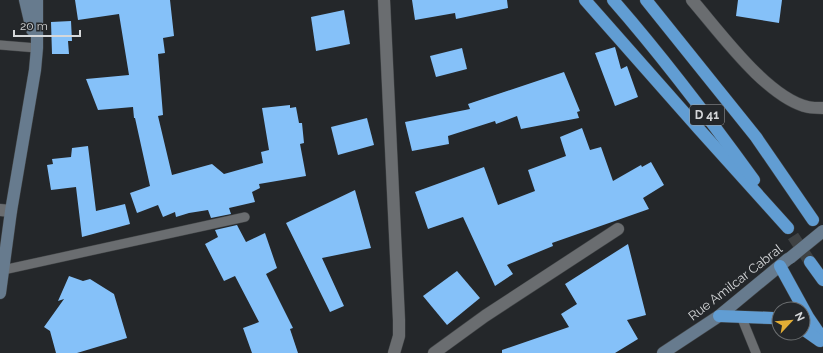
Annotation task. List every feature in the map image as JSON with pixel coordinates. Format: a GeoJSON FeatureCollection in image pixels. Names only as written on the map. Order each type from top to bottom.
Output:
{"type":"FeatureCollection","features":[{"type":"Feature","properties":{"kind":"highway","name":"D 41"},"geometry":{"type":"LineString","coordinates":[[585,0],[791,232],[710,120],[644,35],[613,0]]}},
{"type":"Feature","properties":{"kind":"highway","name":"D 41"},"geometry":{"type":"LineString","coordinates":[[646,0],[756,137],[813,220]]}},
{"type":"Feature","properties":{"kind":"highway"},"geometry":{"type":"LineString","coordinates":[[810,262],[823,280]]}},
{"type":"Feature","properties":{"kind":"highway"},"geometry":{"type":"LineString","coordinates":[[780,266],[808,317],[823,339]]}},
{"type":"Feature","properties":{"kind":"highway"},"geometry":{"type":"LineString","coordinates":[[719,316],[771,318]]}},
{"type":"Feature","properties":{"kind":"highway"},"geometry":{"type":"LineString","coordinates":[[811,335],[823,343]]}},
{"type":"Feature","properties":{"kind":"main road"},"geometry":{"type":"LineString","coordinates":[[25,0],[37,48]]}},
{"type":"Feature","properties":{"kind":"main road"},"geometry":{"type":"LineString","coordinates":[[0,293],[3,270],[6,211],[27,117],[37,48],[37,0]]}},
{"type":"Feature","properties":{"kind":"main road","name":"Rue Amilcar Cabral"},"geometry":{"type":"LineString","coordinates":[[663,353],[719,316],[823,231]]}},
{"type":"Feature","properties":{"kind":"street"},"geometry":{"type":"LineString","coordinates":[[384,0],[399,320],[399,336],[394,353]]}},
{"type":"Feature","properties":{"kind":"street"},"geometry":{"type":"LineString","coordinates":[[692,0],[747,64],[773,90],[807,107],[823,108]]}},
{"type":"Feature","properties":{"kind":"street"},"geometry":{"type":"LineString","coordinates":[[434,353],[485,316],[618,229]]}},
{"type":"Feature","properties":{"kind":"lane"},"geometry":{"type":"LineString","coordinates":[[0,45],[37,48]]}},
{"type":"Feature","properties":{"kind":"lane"},"geometry":{"type":"LineString","coordinates":[[3,270],[245,217]]}},
{"type":"Feature","properties":{"kind":"lane"},"geometry":{"type":"LineString","coordinates":[[741,316],[756,353]]}},
{"type":"Feature","properties":{"kind":"building"},"geometry":{"type":"Polygon","coordinates":[[[75,0],[170,0],[174,36],[163,38],[165,53],[158,54],[163,115],[158,116],[172,175],[212,164],[224,174],[263,163],[261,152],[269,150],[262,108],[290,105],[290,108],[296,107],[299,123],[302,123],[304,143],[300,144],[306,176],[259,184],[260,188],[252,192],[255,202],[229,208],[231,214],[211,218],[208,210],[176,217],[175,212],[163,217],[158,205],[137,213],[130,193],[150,186],[134,118],[133,107],[98,110],[86,79],[129,75],[119,14],[78,20],[75,0]]]}},
{"type":"Feature","properties":{"kind":"building"},"geometry":{"type":"Polygon","coordinates":[[[412,0],[507,0],[508,8],[456,19],[455,13],[415,20],[412,0]]]}},
{"type":"Feature","properties":{"kind":"building"},"geometry":{"type":"Polygon","coordinates":[[[738,0],[782,0],[779,23],[736,16],[738,0]]]}},
{"type":"Feature","properties":{"kind":"building"},"geometry":{"type":"Polygon","coordinates":[[[344,10],[350,44],[316,51],[311,17],[344,10]]]}},
{"type":"Feature","properties":{"kind":"building"},"geometry":{"type":"Polygon","coordinates":[[[71,21],[72,41],[68,41],[69,54],[52,54],[51,22],[71,21]]]}},
{"type":"Feature","properties":{"kind":"building"},"geometry":{"type":"Polygon","coordinates":[[[615,47],[621,69],[627,66],[638,97],[615,106],[595,53],[615,47]]]}},
{"type":"Feature","properties":{"kind":"building"},"geometry":{"type":"Polygon","coordinates":[[[462,48],[467,69],[436,77],[430,56],[462,48]]]}},
{"type":"Feature","properties":{"kind":"building"},"geometry":{"type":"Polygon","coordinates":[[[564,72],[580,111],[577,112],[579,118],[521,129],[517,116],[496,124],[495,121],[448,136],[449,144],[412,151],[405,122],[470,109],[468,104],[564,72]]]}},
{"type":"Feature","properties":{"kind":"building"},"geometry":{"type":"Polygon","coordinates":[[[367,118],[374,145],[338,155],[331,127],[367,118]]]}},
{"type":"Feature","properties":{"kind":"building"},"geometry":{"type":"Polygon","coordinates":[[[582,128],[590,150],[601,147],[613,181],[641,165],[642,167],[651,162],[664,185],[643,198],[649,209],[552,243],[553,246],[507,265],[513,274],[495,286],[463,217],[428,229],[415,192],[484,167],[498,205],[535,191],[528,170],[566,156],[560,137],[582,128]]]}},
{"type":"Feature","properties":{"kind":"building"},"geometry":{"type":"Polygon","coordinates":[[[88,146],[96,211],[125,204],[130,224],[82,237],[76,187],[51,190],[47,165],[53,164],[52,159],[71,157],[72,148],[88,146]]]}},
{"type":"Feature","properties":{"kind":"building"},"geometry":{"type":"Polygon","coordinates":[[[355,190],[371,248],[322,258],[344,306],[330,312],[286,223],[355,190]]]}},
{"type":"Feature","properties":{"kind":"building"},"geometry":{"type":"Polygon","coordinates":[[[237,225],[246,242],[265,233],[277,268],[266,274],[293,328],[290,329],[298,353],[252,353],[243,328],[259,322],[235,276],[224,281],[205,244],[218,237],[215,230],[237,225]]]}},
{"type":"Feature","properties":{"kind":"building"},"geometry":{"type":"Polygon","coordinates":[[[628,244],[646,315],[627,320],[638,339],[615,353],[502,353],[502,350],[569,327],[561,314],[577,304],[565,284],[628,244]]]}},
{"type":"Feature","properties":{"kind":"building"},"geometry":{"type":"Polygon","coordinates":[[[457,271],[480,298],[447,325],[423,296],[457,271]]]}},
{"type":"Feature","properties":{"kind":"building"},"geometry":{"type":"Polygon","coordinates":[[[69,276],[83,281],[90,279],[114,294],[127,338],[77,353],[56,353],[50,331],[44,327],[64,299],[58,301],[69,276]]]}},
{"type":"Feature","properties":{"kind":"tunnel"},"geometry":{"type":"LineString","coordinates":[[793,236],[810,262]]}}]}
